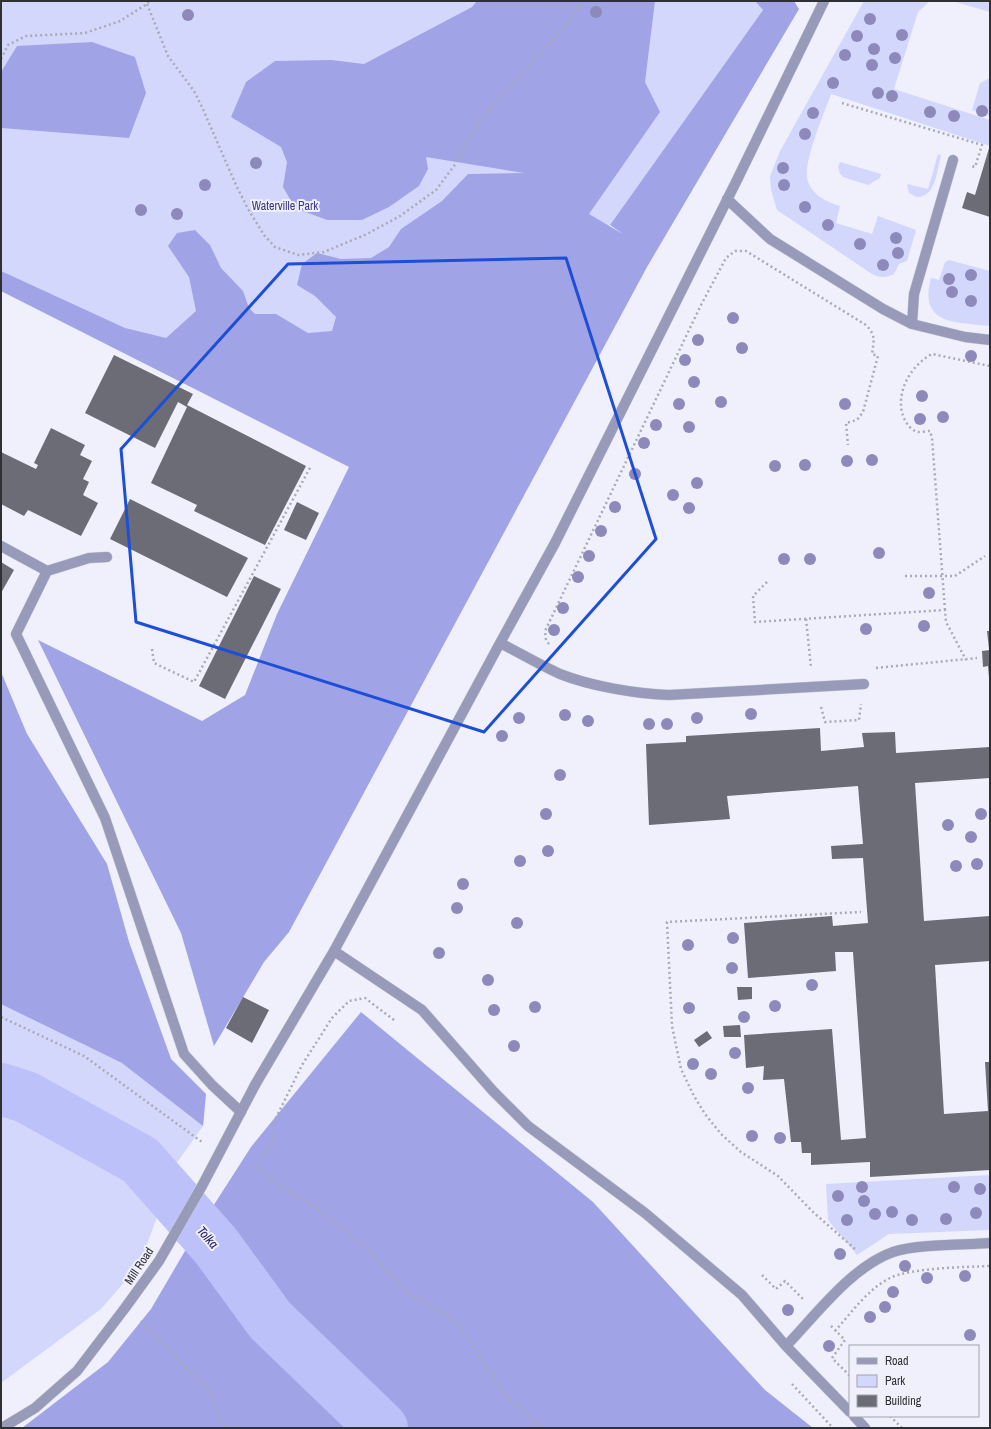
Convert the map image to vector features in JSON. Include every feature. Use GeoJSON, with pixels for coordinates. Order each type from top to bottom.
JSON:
{"type":"FeatureCollection","features":[{"type":"Feature","properties":{"kind":"street","name":"Mill Road"},"geometry":{"type":"LineString","coordinates":[[2,1428],[35,1408],[77,1372],[158,1261],[202,1186],[255,1085],[334,951],[500,643],[556,543],[824,1]]}},
{"type":"Feature","properties":{"kind":"street"},"geometry":{"type":"LineString","coordinates":[[912,324],[916,288],[952,160]]}},
{"type":"Feature","properties":{"kind":"street"},"geometry":{"type":"LineString","coordinates":[[727,199],[770,239],[912,324],[965,337],[990,340]]}},
{"type":"Feature","properties":{"kind":"street"},"geometry":{"type":"LineString","coordinates":[[1,546],[47,571]]}},
{"type":"Feature","properties":{"kind":"street"},"geometry":{"type":"LineString","coordinates":[[107,557],[89,558],[47,571],[16,634],[105,818],[184,1054],[212,1085],[241,1112]]}},
{"type":"Feature","properties":{"kind":"street"},"geometry":{"type":"LineString","coordinates":[[500,643],[561,674],[633,692],[669,695],[812,685],[864,684]]}},
{"type":"Feature","properties":{"kind":"street"},"geometry":{"type":"LineString","coordinates":[[334,951],[422,1010],[493,1091],[528,1126],[645,1213],[742,1295],[786,1346],[849,1411]]}},
{"type":"Feature","properties":{"kind":"street"},"geometry":{"type":"LineString","coordinates":[[786,1346],[866,1265],[894,1252],[919,1248],[990,1243]]}},
{"type":"Feature","properties":{"kind":"street"},"geometry":{"type":"LineString","coordinates":[[855,1417],[865,1428]]}},
{"type":"Feature","properties":{"kind":"path"},"geometry":{"type":"LineString","coordinates":[[1,60],[8,45],[26,36],[85,33],[120,22],[147,4],[149,1]]}},
{"type":"Feature","properties":{"kind":"path"},"geometry":{"type":"LineString","coordinates":[[147,4],[168,56],[194,91],[236,185],[264,235],[276,247],[288,252],[309,255],[338,247],[367,234],[400,216],[436,190],[454,166],[479,121],[564,27],[574,15],[582,1]]}},
{"type":"Feature","properties":{"kind":"path"},"geometry":{"type":"LineString","coordinates":[[842,103],[982,144],[975,167],[952,160]]}},
{"type":"Feature","properties":{"kind":"path"},"geometry":{"type":"LineString","coordinates":[[550,646],[546,640],[545,631],[701,305],[726,258],[735,251],[746,252],[866,325],[873,333],[874,339],[872,354],[878,356],[863,412],[857,420],[846,423],[848,445]]}},
{"type":"Feature","properties":{"kind":"path"},"geometry":{"type":"LineString","coordinates":[[966,660],[946,622],[932,438],[930,431],[917,432],[908,426],[901,408],[902,395],[909,377],[922,359],[932,354],[990,366]]}},
{"type":"Feature","properties":{"kind":"path"},"geometry":{"type":"LineString","coordinates":[[152,649],[154,663],[194,682],[311,466]]}},
{"type":"Feature","properties":{"kind":"path"},"geometry":{"type":"LineString","coordinates":[[905,576],[955,576],[984,556]]}},
{"type":"Feature","properties":{"kind":"path"},"geometry":{"type":"LineString","coordinates":[[767,582],[753,596],[755,622],[945,610]]}},
{"type":"Feature","properties":{"kind":"path"},"geometry":{"type":"LineString","coordinates":[[806,619],[812,685]]}},
{"type":"Feature","properties":{"kind":"path"},"geometry":{"type":"LineString","coordinates":[[861,912],[667,922],[672,1020],[676,1047],[682,1069],[705,1114],[721,1134],[741,1152],[778,1176],[813,1212],[856,1251],[861,1248]]}},
{"type":"Feature","properties":{"kind":"path"},"geometry":{"type":"LineString","coordinates":[[394,1020],[365,998],[349,1001],[332,1018],[302,1065],[272,1126],[273,1140],[257,1169],[275,1183],[314,1206],[363,1245],[409,1294],[454,1320],[505,1395],[542,1428]]}},
{"type":"Feature","properties":{"kind":"path"},"geometry":{"type":"LineString","coordinates":[[1,1017],[84,1056],[192,1133],[218,1156]]}},
{"type":"Feature","properties":{"kind":"path"},"geometry":{"type":"LineString","coordinates":[[835,1331],[872,1291],[890,1278],[908,1273],[990,1266]]}},
{"type":"Feature","properties":{"kind":"path"},"geometry":{"type":"LineString","coordinates":[[762,1276],[776,1289],[785,1281],[846,1340],[832,1358],[849,1375]]}},
{"type":"Feature","properties":{"kind":"path"},"geometry":{"type":"LineString","coordinates":[[125,1308],[143,1324],[210,1393],[226,1428]]}},
{"type":"Feature","properties":{"kind":"path"},"geometry":{"type":"LineString","coordinates":[[891,1417],[902,1428]]}},
{"type":"Feature","properties":{"kind":"highlighted area"},"geometry":{"type":"Polygon","coordinates":[[[566,258],[656,539],[484,732],[136,622],[121,449],[288,264],[566,258]]]}},
{"type":"Feature","properties":{"kind":"green space","name":"Waterville Park"},"geometry":{"type":"Polygon","coordinates":[[[1,1],[755,1],[763,10],[595,246],[350,467],[1,291],[1,1]]]}},
{"type":"Feature","properties":{"kind":"green space"},"geometry":{"type":"Polygon","coordinates":[[[864,1],[930,1],[918,12],[894,89],[990,120],[990,146],[831,94],[809,158],[807,169],[808,183],[819,196],[840,206],[836,223],[872,234],[878,216],[916,230],[907,261],[899,264],[894,274],[886,277],[880,277],[872,274],[777,210],[771,190],[770,176],[780,151],[864,1]]]}},
{"type":"Feature","properties":{"kind":"green space"},"geometry":{"type":"Polygon","coordinates":[[[952,1],[990,1],[990,12],[952,1]]]}},
{"type":"Feature","properties":{"kind":"green space"},"geometry":{"type":"Polygon","coordinates":[[[990,78],[990,116],[972,110],[980,83],[990,78]]]}},
{"type":"Feature","properties":{"kind":"green space"},"geometry":{"type":"Polygon","coordinates":[[[938,154],[941,155],[937,175],[932,188],[923,196],[916,197],[909,193],[907,184],[928,189],[938,154]]]}},
{"type":"Feature","properties":{"kind":"green space"},"geometry":{"type":"Polygon","coordinates":[[[840,162],[881,174],[880,178],[868,185],[843,177],[840,174],[838,167],[840,162]]]}},
{"type":"Feature","properties":{"kind":"green space"},"geometry":{"type":"Polygon","coordinates":[[[949,260],[990,271],[990,326],[953,321],[943,318],[935,313],[930,305],[928,293],[931,278],[939,280],[945,262],[949,260]]]}},
{"type":"Feature","properties":{"kind":"green space"},"geometry":{"type":"Polygon","coordinates":[[[1,672],[27,734],[107,864],[129,942],[171,1059],[206,1094],[203,1126],[176,1164],[140,1264],[101,1309],[1,1383],[1,672]]]}},
{"type":"Feature","properties":{"kind":"green space"},"geometry":{"type":"Polygon","coordinates":[[[990,1175],[990,1230],[889,1234],[857,1255],[828,1220],[826,1184],[990,1175]]]}},
{"type":"Feature","properties":{"kind":"shaded area"},"geometry":{"type":"Polygon","coordinates":[[[477,1],[655,1],[645,82],[660,112],[589,214],[623,234],[610,225],[763,10],[755,1],[794,1],[799,9],[647,267],[289,932],[264,962],[214,1046],[181,933],[38,640],[202,721],[245,695],[277,614],[349,467],[1,291],[1,271],[125,328],[166,338],[196,311],[189,277],[168,246],[177,233],[195,230],[210,245],[221,268],[243,291],[249,308],[255,314],[276,314],[308,333],[332,331],[336,317],[315,296],[297,285],[302,264],[317,253],[341,259],[371,258],[389,247],[401,229],[442,201],[468,174],[524,173],[426,157],[428,169],[419,186],[389,207],[362,220],[327,220],[295,208],[283,187],[287,162],[281,147],[231,117],[246,82],[275,61],[331,60],[364,64],[472,7],[477,1]]]}},
{"type":"Feature","properties":{"kind":"shaded area"},"geometry":{"type":"Polygon","coordinates":[[[92,42],[135,57],[146,93],[129,138],[1,128],[1,72],[17,46],[92,42]]]}},
{"type":"Feature","properties":{"kind":"shaded area"},"geometry":{"type":"Polygon","coordinates":[[[1,672],[27,734],[107,864],[129,942],[171,1059],[206,1094],[203,1126],[122,1063],[1,1004],[1,672]]]}},
{"type":"Feature","properties":{"kind":"shaded area"},"geometry":{"type":"Polygon","coordinates":[[[361,1012],[593,1202],[765,1390],[813,1428],[22,1428],[108,1362],[151,1309],[192,1239],[251,1147],[361,1012]]]}},
{"type":"Feature","properties":{"kind":"building"},"geometry":{"type":"Polygon","coordinates":[[[990,145],[990,217],[962,208],[967,192],[975,195],[990,145]]]}},
{"type":"Feature","properties":{"kind":"building"},"geometry":{"type":"Polygon","coordinates":[[[114,355],[193,394],[187,405],[306,466],[265,545],[194,511],[197,505],[151,483],[187,407],[178,402],[155,448],[85,413],[114,355]]]}},
{"type":"Feature","properties":{"kind":"building"},"geometry":{"type":"Polygon","coordinates":[[[51,428],[85,445],[80,455],[92,461],[83,479],[89,482],[83,495],[98,503],[81,536],[28,510],[24,516],[1,504],[1,452],[36,469],[38,465],[34,463],[51,428]]]}},
{"type":"Feature","properties":{"kind":"building"},"geometry":{"type":"Polygon","coordinates":[[[130,499],[248,558],[227,597],[110,539],[130,499]]]}},
{"type":"Feature","properties":{"kind":"building"},"geometry":{"type":"Polygon","coordinates":[[[297,502],[319,513],[306,540],[284,530],[297,502]]]}},
{"type":"Feature","properties":{"kind":"building"},"geometry":{"type":"Polygon","coordinates":[[[1,562],[14,570],[1,593],[1,562]]]}},
{"type":"Feature","properties":{"kind":"building"},"geometry":{"type":"Polygon","coordinates":[[[254,576],[281,589],[225,699],[199,686],[254,576]]]}},
{"type":"Feature","properties":{"kind":"building"},"geometry":{"type":"Polygon","coordinates":[[[987,631],[990,631],[990,649],[989,649],[987,631]]]}},
{"type":"Feature","properties":{"kind":"building"},"geometry":{"type":"Polygon","coordinates":[[[990,650],[989,678],[988,666],[983,667],[982,651],[990,650]]]}},
{"type":"Feature","properties":{"kind":"building"},"geometry":{"type":"Polygon","coordinates":[[[820,728],[821,751],[864,747],[862,733],[895,732],[896,753],[990,747],[990,778],[915,783],[924,921],[990,916],[990,961],[935,965],[944,1114],[988,1111],[985,1062],[990,1062],[990,1170],[870,1177],[870,1162],[811,1165],[811,1153],[802,1153],[801,1142],[791,1142],[784,1079],[763,1080],[764,1066],[746,1068],[744,1035],[832,1029],[841,1140],[866,1138],[853,952],[835,952],[836,971],[748,978],[744,923],[832,916],[833,926],[868,923],[863,858],[832,859],[831,846],[863,844],[858,786],[727,796],[730,819],[649,825],[646,744],[686,742],[686,736],[820,728]]]}},
{"type":"Feature","properties":{"kind":"building"},"geometry":{"type":"Polygon","coordinates":[[[737,987],[752,987],[752,999],[738,1000],[737,987]]]}},
{"type":"Feature","properties":{"kind":"building"},"geometry":{"type":"Polygon","coordinates":[[[243,997],[269,1010],[252,1043],[226,1028],[243,997]]]}},
{"type":"Feature","properties":{"kind":"building"},"geometry":{"type":"Polygon","coordinates":[[[740,1025],[741,1037],[724,1037],[723,1026],[740,1025]]]}},
{"type":"Feature","properties":{"kind":"building"},"geometry":{"type":"Polygon","coordinates":[[[707,1031],[712,1038],[699,1047],[694,1040],[707,1031]]]}},
{"type":"Feature","properties":{"kind":"waterway","name":"Tolka"},"geometry":{"type":"LineString","coordinates":[[1,1089],[26,1097],[140,1160],[216,1246],[270,1320],[382,1428]]}}]}
